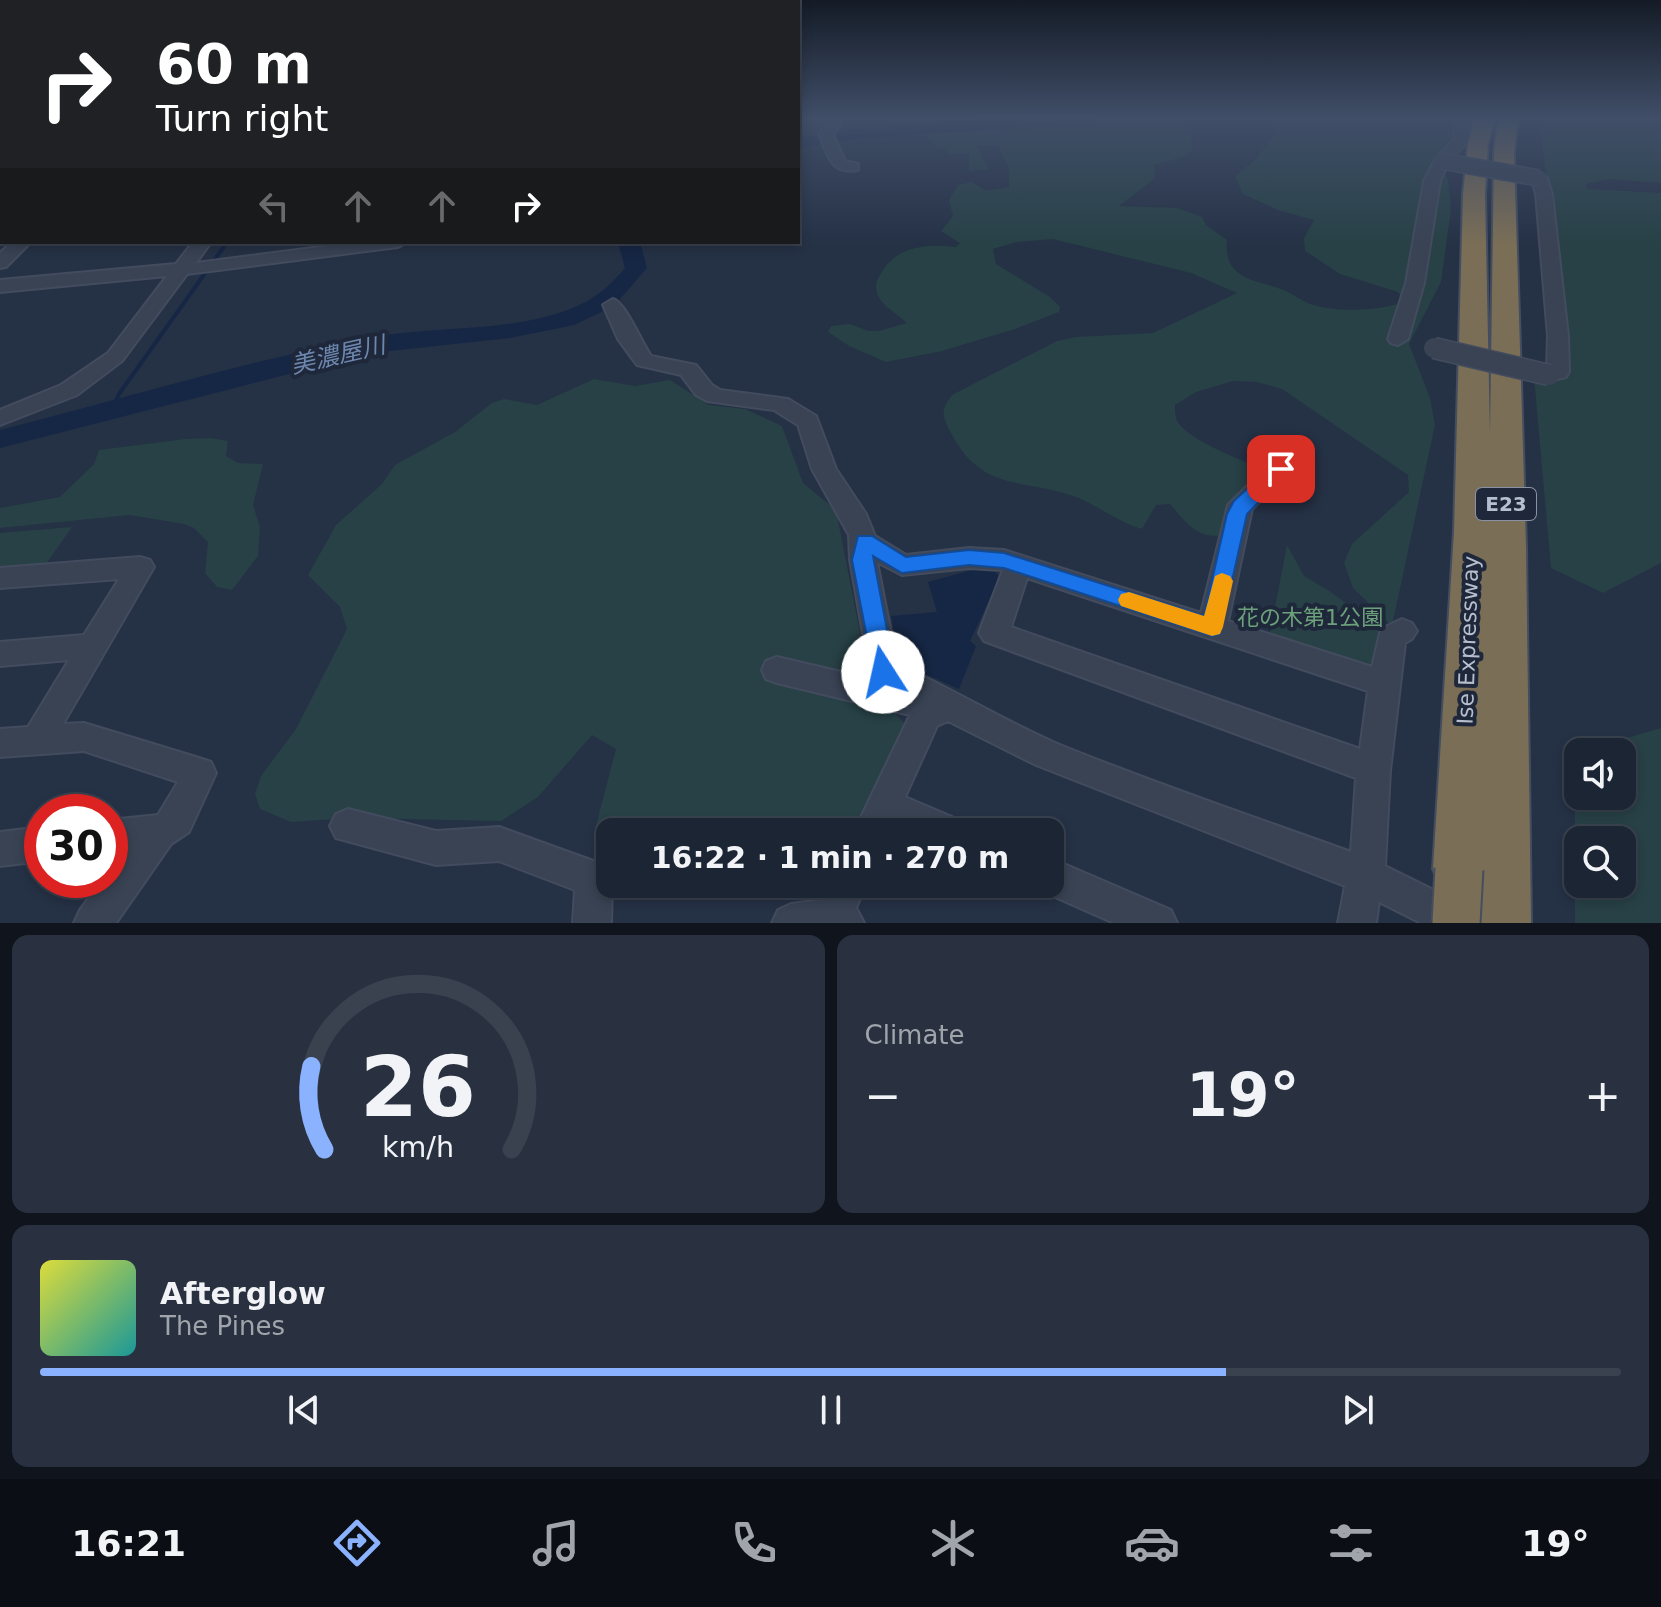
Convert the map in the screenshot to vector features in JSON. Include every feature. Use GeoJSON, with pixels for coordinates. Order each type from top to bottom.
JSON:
{"type":"FeatureCollection","features":[{"type":"Feature","properties":{"kind":"highway","name":"Ise Expressway"},"geometry":{"type":"LineString","coordinates":[[1477,160],[1473,532],[1489,894]]}},
{"type":"Feature","properties":{"kind":"highway","name":"Ise Expressway"},"geometry":{"type":"LineString","coordinates":[[1458,923],[1489,894],[1507,515],[1504,160]]}},
{"type":"Feature","properties":{"kind":"street"},"geometry":{"type":"LineString","coordinates":[[837,160],[839,165],[853,167]]}},
{"type":"Feature","properties":{"kind":"street"},"geometry":{"type":"LineString","coordinates":[[1398,339],[1415,283],[1432,181],[1441,161],[1539,178],[1544,194],[1558,336],[1558,372],[1549,375],[1434,348]]}},
{"type":"Feature","properties":{"kind":"street"},"geometry":{"type":"LineString","coordinates":[[0,263],[20,244]]}},
{"type":"Feature","properties":{"kind":"street"},"geometry":{"type":"LineString","coordinates":[[0,418],[69,390],[115,357],[200,244]]}},
{"type":"Feature","properties":{"kind":"street"},"geometry":{"type":"LineString","coordinates":[[0,286],[181,269],[382,244]]}},
{"type":"Feature","properties":{"kind":"street"},"geometry":{"type":"LineString","coordinates":[[613,305],[628,339],[644,361],[688,370],[704,390],[715,396],[780,404],[804,417],[827,477],[859,523],[865,542],[863,560],[883,672],[935,695],[953,711]]}},
{"type":"Feature","properties":{"kind":"street"},"geometry":{"type":"LineString","coordinates":[[1212,627],[1241,505],[1299,448]]}},
{"type":"Feature","properties":{"kind":"street"},"geometry":{"type":"LineString","coordinates":[[865,542],[902,565],[984,558],[1018,565],[1385,684]]}},
{"type":"Feature","properties":{"kind":"street"},"geometry":{"type":"LineString","coordinates":[[1018,565],[994,633],[1374,769]]}},
{"type":"Feature","properties":{"kind":"street"},"geometry":{"type":"LineString","coordinates":[[0,578],[140,567],[37,740]]}},
{"type":"Feature","properties":{"kind":"street"},"geometry":{"type":"LineString","coordinates":[[1357,923],[1366,876],[1374,769],[1391,637],[1402,631]]}},
{"type":"Feature","properties":{"kind":"street"},"geometry":{"type":"LineString","coordinates":[[0,654],[93,646]]}},
{"type":"Feature","properties":{"kind":"street"},"geometry":{"type":"LineString","coordinates":[[777,670],[953,711],[1048,755],[1366,876],[1458,923]]}},
{"type":"Feature","properties":{"kind":"street"},"geometry":{"type":"LineString","coordinates":[[878,818],[925,716],[953,711]]}},
{"type":"Feature","properties":{"kind":"street"},"geometry":{"type":"LineString","coordinates":[[0,743],[84,737],[199,773],[178,824],[157,835],[128,836]]}},
{"type":"Feature","properties":{"kind":"street"},"geometry":{"type":"LineString","coordinates":[[348,826],[436,848],[499,844],[594,879],[592,923]]}},
{"type":"Feature","properties":{"kind":"street"},"geometry":{"type":"LineString","coordinates":[[93,923],[157,835]]}},
{"type":"Feature","properties":{"kind":"street"},"geometry":{"type":"LineString","coordinates":[[0,849],[24,846]]}},
{"type":"Feature","properties":{"kind":"street"},"geometry":{"type":"LineString","coordinates":[[1064,882],[1158,923]]}},
{"type":"Feature","properties":{"kind":"street"},"geometry":{"type":"LineString","coordinates":[[791,923],[841,908]]}},
{"type":"Feature","properties":{"kind":"green space"},"geometry":{"type":"Polygon","coordinates":[[[969,160],[984,160],[988,169],[969,171],[969,160]]]}},
{"type":"Feature","properties":{"kind":"green space"},"geometry":{"type":"Polygon","coordinates":[[[1005,160],[1172,160],[1154,165],[1155,178],[1119,206],[1177,208],[1202,217],[1206,225],[1227,240],[1231,264],[1244,277],[1318,306],[1354,310],[1401,303],[1402,297],[1398,292],[1340,274],[1305,251],[1304,238],[1314,220],[1278,210],[1243,194],[1235,176],[1255,160],[1438,160],[1448,180],[1451,209],[1441,282],[1409,344],[1430,398],[1435,425],[1392,626],[1353,588],[1344,563],[1352,544],[1409,492],[1408,475],[1282,389],[1257,382],[1233,381],[1196,392],[1175,405],[1176,418],[1189,433],[1214,448],[1260,468],[1229,507],[1224,535],[1199,532],[1170,504],[1156,505],[1142,529],[1076,497],[990,475],[963,452],[951,433],[944,410],[952,395],[1057,341],[1076,337],[1153,333],[1237,293],[1191,273],[1053,239],[1016,242],[993,249],[996,264],[1050,297],[1060,307],[1059,312],[942,351],[886,362],[849,346],[828,332],[831,326],[850,324],[868,331],[879,331],[907,323],[879,298],[876,289],[883,270],[906,251],[926,246],[956,247],[960,243],[941,231],[953,216],[949,200],[958,185],[972,182],[986,191],[1009,187],[1009,168],[1005,160]]]}},
{"type":"Feature","properties":{"kind":"green space"},"geometry":{"type":"Polygon","coordinates":[[[1544,160],[1661,160],[1661,183],[1610,179],[1586,184],[1587,189],[1661,193],[1661,563],[1603,593],[1551,568],[1534,377],[1571,374],[1544,160]]]}},
{"type":"Feature","properties":{"kind":"green space"},"geometry":{"type":"Polygon","coordinates":[[[594,379],[635,386],[670,380],[709,405],[745,409],[782,426],[803,483],[836,510],[871,689],[909,728],[859,818],[598,818],[616,749],[592,735],[538,797],[501,821],[352,818],[291,822],[260,809],[255,794],[261,776],[296,729],[347,629],[340,607],[308,575],[336,525],[382,484],[395,465],[455,432],[492,403],[504,399],[537,405],[594,379]]]}},
{"type":"Feature","properties":{"kind":"green space"},"geometry":{"type":"Polygon","coordinates":[[[211,438],[228,441],[226,456],[238,463],[263,464],[253,505],[260,527],[258,556],[232,590],[217,587],[205,573],[208,542],[194,528],[184,524],[130,515],[0,528],[0,508],[60,497],[94,464],[99,450],[211,438]]]}},
{"type":"Feature","properties":{"kind":"green space"},"geometry":{"type":"Polygon","coordinates":[[[72,527],[43,568],[0,572],[0,533],[72,527]]]}},
{"type":"Feature","properties":{"kind":"green space","name":"花の木第1公園"},"geometry":{"type":"Polygon","coordinates":[[[1287,545],[1304,576],[1383,631],[1377,665],[1363,668],[1269,638],[1287,545]]]}},
{"type":"Feature","properties":{"kind":"green space"},"geometry":{"type":"Polygon","coordinates":[[[1661,728],[1661,923],[1575,923],[1575,898],[1636,898],[1636,826],[1575,826],[1575,810],[1636,810],[1636,738],[1626,738],[1661,728]]]}},
{"type":"Feature","properties":{"kind":"water"},"geometry":{"type":"Polygon","coordinates":[[[972,570],[995,572],[1000,577],[970,641],[976,646],[959,689],[900,660],[891,616],[937,612],[928,582],[972,570]]]}},
{"type":"Feature","properties":{"kind":"waterway"},"geometry":{"type":"LineString","coordinates":[[222,250],[226,244]]}},
{"type":"Feature","properties":{"kind":"waterway","name":"美濃屋川"},"geometry":{"type":"LineString","coordinates":[[0,439],[371,345],[510,331],[565,319],[599,305],[626,280],[636,268],[630,244]]}},
{"type":"Feature","properties":{"kind":"waterway"},"geometry":{"type":"LineString","coordinates":[[111,411],[119,394],[223,248]]}},
{"type":"Feature","properties":{"kind":"slow traffic"},"geometry":{"type":"LineString","coordinates":[[1129,600],[1212,627],[1222,581]]}},
{"type":"Feature","properties":{"kind":"route"},"geometry":{"type":"LineString","coordinates":[[883,672],[863,560],[865,542],[902,565],[969,558],[1004,560],[1212,627],[1237,514],[1241,505],[1281,469]]}}]}
